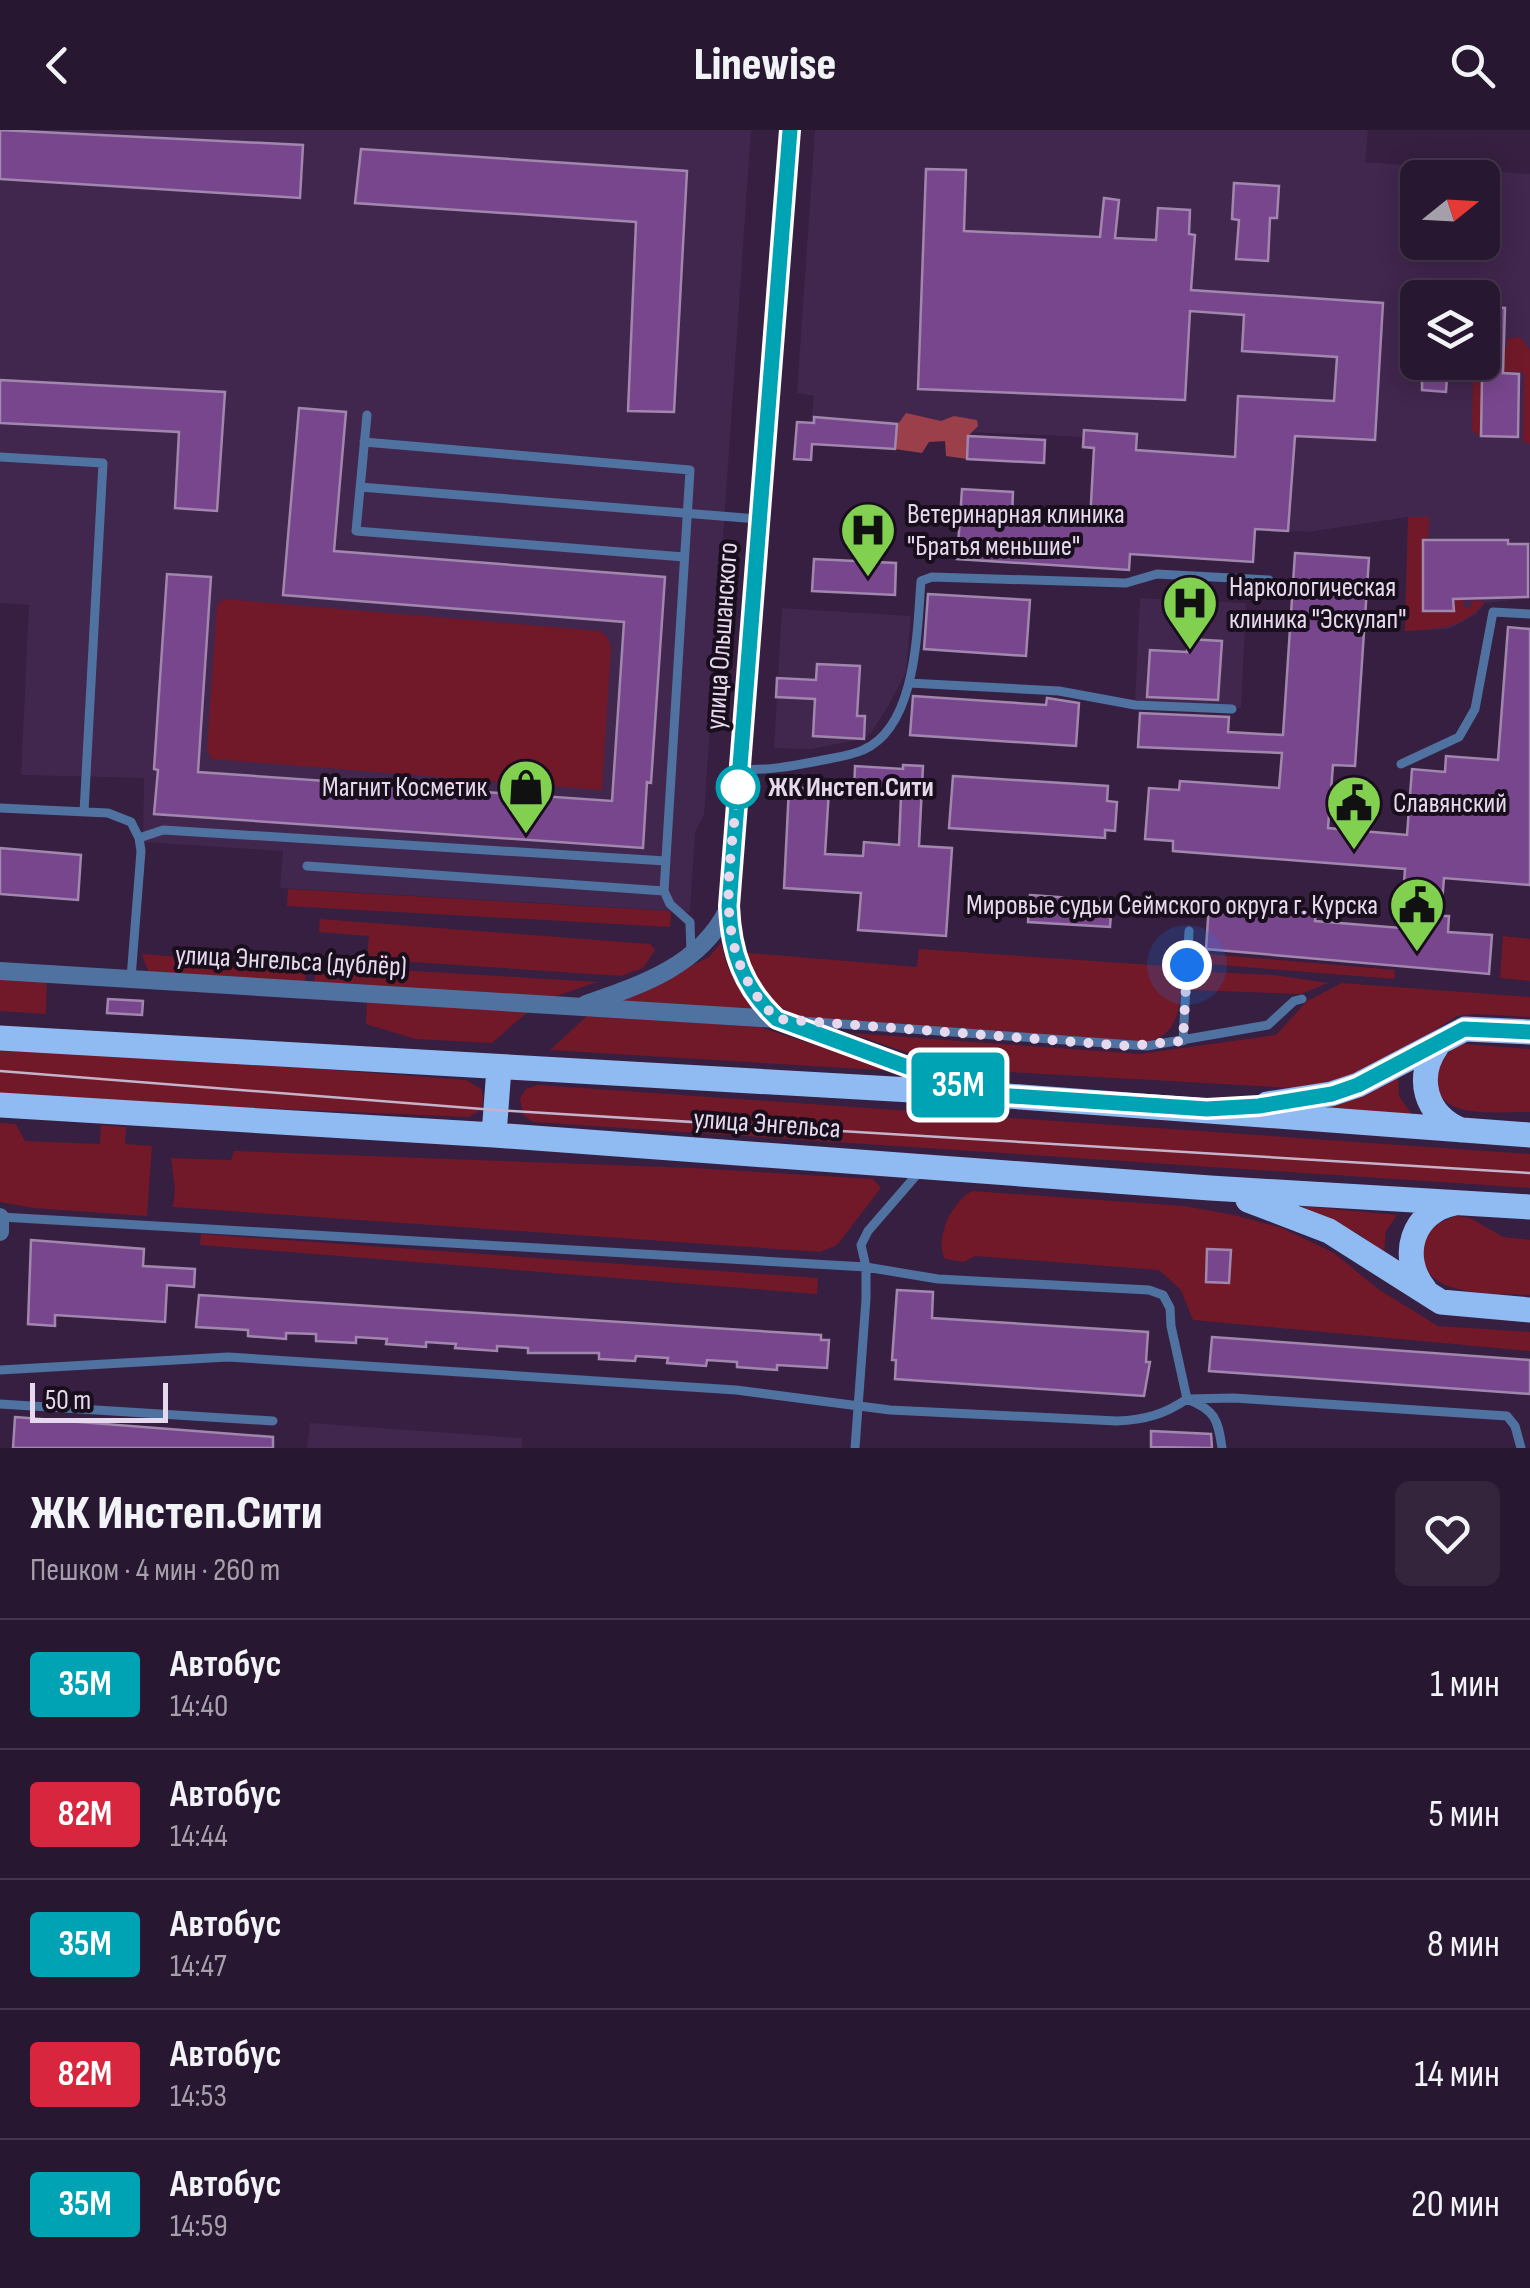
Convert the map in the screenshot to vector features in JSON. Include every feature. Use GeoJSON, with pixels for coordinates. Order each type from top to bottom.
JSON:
{"type":"FeatureCollection","features":[{"type":"Feature","properties":{"kind":"main road"},"geometry":{"type":"LineString","coordinates":[[1207,1109],[1259,1106],[1332,1094],[1358,1085],[1464,1029],[1530,1032]]}},
{"type":"Feature","properties":{"kind":"main road","name":"улица Энгельса"},"geometry":{"type":"LineString","coordinates":[[0,1038],[981,1094],[1530,1135]]}},
{"type":"Feature","properties":{"kind":"main road"},"geometry":{"type":"LineString","coordinates":[[1437,1046],[1426,1065],[1427,1096],[1438,1115],[1466,1131]]}},
{"type":"Feature","properties":{"kind":"main road"},"geometry":{"type":"LineString","coordinates":[[494,1135],[499,1068]]}},
{"type":"Feature","properties":{"kind":"main road","name":"улица Энгельса"},"geometry":{"type":"LineString","coordinates":[[0,1105],[494,1135],[1210,1188],[1530,1206]]}},
{"type":"Feature","properties":{"kind":"main road"},"geometry":{"type":"LineString","coordinates":[[1210,1188],[1329,1231],[1452,1305],[1530,1310]]}},
{"type":"Feature","properties":{"kind":"main road"},"geometry":{"type":"LineString","coordinates":[[1433,1297],[1412,1271],[1412,1238],[1431,1212],[1461,1202]]}},
{"type":"Feature","properties":{"kind":"street","name":"улица Ольшанского"},"geometry":{"type":"LineString","coordinates":[[777,1019],[755,996],[740,970],[730,934],[729,906],[790,130]]}},
{"type":"Feature","properties":{"kind":"street"},"geometry":{"type":"LineString","coordinates":[[578,1006],[651,980],[692,956],[717,930],[729,906]]}},
{"type":"Feature","properties":{"kind":"street","name":"улица Энгельса (дублёр)"},"geometry":{"type":"LineString","coordinates":[[0,971],[777,1019]]}},
{"type":"Feature","properties":{"kind":"street"},"geometry":{"type":"LineString","coordinates":[[777,1019],[981,1094]]}},
{"type":"Feature","properties":{"kind":"lane"},"geometry":{"type":"LineString","coordinates":[[367,415],[356,531],[684,557]]}},
{"type":"Feature","properties":{"kind":"lane"},"geometry":{"type":"LineString","coordinates":[[364,442],[690,470],[664,891],[670,904],[690,922],[692,956]]}},
{"type":"Feature","properties":{"kind":"lane"},"geometry":{"type":"LineString","coordinates":[[0,457],[103,463],[84,812]]}},
{"type":"Feature","properties":{"kind":"lane"},"geometry":{"type":"LineString","coordinates":[[360,487],[758,519]]}},
{"type":"Feature","properties":{"kind":"lane"},"geometry":{"type":"LineString","coordinates":[[739,769],[762,770],[861,752],[876,743],[898,713],[914,672],[922,581],[932,576],[1126,583],[1157,574],[1269,580]]}},
{"type":"Feature","properties":{"kind":"lane"},"geometry":{"type":"LineString","coordinates":[[1401,764],[1459,737],[1475,709],[1493,612],[1530,614]]}},
{"type":"Feature","properties":{"kind":"lane"},"geometry":{"type":"LineString","coordinates":[[910,682],[1059,691],[1135,705],[1232,709]]}},
{"type":"Feature","properties":{"kind":"lane"},"geometry":{"type":"LineString","coordinates":[[0,808],[122,816],[131,822],[140,838],[131,979]]}},
{"type":"Feature","properties":{"kind":"lane"},"geometry":{"type":"LineString","coordinates":[[140,838],[163,830],[666,862]]}},
{"type":"Feature","properties":{"kind":"lane"},"geometry":{"type":"LineString","coordinates":[[306,866],[664,891]]}},
{"type":"Feature","properties":{"kind":"lane"},"geometry":{"type":"LineString","coordinates":[[1183,1041],[1190,931]]}},
{"type":"Feature","properties":{"kind":"lane"},"geometry":{"type":"LineString","coordinates":[[777,1019],[1127,1046],[1183,1041],[1268,1025],[1294,1001],[1302,999]]}},
{"type":"Feature","properties":{"kind":"lane"},"geometry":{"type":"LineString","coordinates":[[854,1448],[866,1267],[861,1253],[863,1238],[925,1166]]}},
{"type":"Feature","properties":{"kind":"lane"},"geometry":{"type":"LineString","coordinates":[[0,1222],[866,1267],[938,1279],[1156,1292],[1163,1295],[1170,1308],[1187,1399]]}},
{"type":"Feature","properties":{"kind":"lane"},"geometry":{"type":"LineString","coordinates":[[0,1370],[228,1357],[736,1390],[859,1406],[1117,1421],[1142,1420],[1170,1411],[1187,1399],[1234,1398],[1506,1416],[1521,1448]]}},
{"type":"Feature","properties":{"kind":"lane"},"geometry":{"type":"LineString","coordinates":[[1187,1399],[1206,1406],[1212,1414],[1218,1423],[1222,1448]]}},
{"type":"Feature","properties":{"kind":"lane"},"geometry":{"type":"LineString","coordinates":[[0,1404],[273,1420]]}},
{"type":"Feature","properties":{"kind":"shaded area"},"geometry":{"type":"Polygon","coordinates":[[[0,130],[751,130],[704,815],[695,832],[690,912],[280,888],[283,851],[143,842],[144,778],[21,775],[29,605],[0,603],[0,130]]]}},
{"type":"Feature","properties":{"kind":"shaded area"},"geometry":{"type":"Polygon","coordinates":[[[815,130],[1368,130],[1365,162],[1400,165],[1400,260],[1500,260],[1500,172],[1530,174],[1530,598],[1485,603],[1476,614],[1449,629],[1405,631],[1408,517],[1308,532],[1288,531],[1292,460],[1083,447],[1083,437],[897,429],[897,424],[814,418],[811,423],[814,396],[797,393],[815,130]]]}},
{"type":"Feature","properties":{"kind":"shaded area"},"geometry":{"type":"Polygon","coordinates":[[[1520,337],[1530,350],[1530,444],[1523,441],[1524,372],[1500,371],[1500,348],[1506,348],[1508,338],[1520,337]]]}},
{"type":"Feature","properties":{"kind":"shaded area"},"geometry":{"type":"Polygon","coordinates":[[[1473,380],[1482,380],[1480,436],[1472,431],[1473,380]]]}},
{"type":"Feature","properties":{"kind":"shaded area"},"geometry":{"type":"Polygon","coordinates":[[[906,413],[941,421],[954,416],[977,420],[978,426],[968,436],[967,459],[946,456],[945,441],[929,442],[922,453],[895,449],[898,424],[906,413]]]}},
{"type":"Feature","properties":{"kind":"shaded area"},"geometry":{"type":"Polygon","coordinates":[[[1408,517],[1429,517],[1428,538],[1422,539],[1422,612],[1455,612],[1455,545],[1463,545],[1464,608],[1470,608],[1472,600],[1485,602],[1459,623],[1405,631],[1408,517]]]}},
{"type":"Feature","properties":{"kind":"shaded area","name":"Наркологическая клиника \"Эскулап\""},"geometry":{"type":"Polygon","coordinates":[[[1140,598],[1246,603],[1241,708],[1135,701],[1140,598]]]}},
{"type":"Feature","properties":{"kind":"shaded area"},"geometry":{"type":"Polygon","coordinates":[[[223,599],[600,631],[611,648],[602,790],[212,759],[207,750],[217,605],[223,599]]]}},
{"type":"Feature","properties":{"kind":"shaded area"},"geometry":{"type":"Polygon","coordinates":[[[782,608],[911,616],[906,672],[871,733],[863,739],[811,749],[774,748],[782,608]]]}},
{"type":"Feature","properties":{"kind":"shaded area"},"geometry":{"type":"Polygon","coordinates":[[[288,889],[671,911],[670,927],[287,906],[288,889]]]}},
{"type":"Feature","properties":{"kind":"shaded area"},"geometry":{"type":"Polygon","coordinates":[[[320,919],[650,944],[655,950],[643,968],[621,976],[367,959],[369,936],[319,932],[320,919]]]}},
{"type":"Feature","properties":{"kind":"shaded area"},"geometry":{"type":"Polygon","coordinates":[[[1503,936],[1530,939],[1530,981],[1500,978],[1503,936]]]}},
{"type":"Feature","properties":{"kind":"shaded area"},"geometry":{"type":"Polygon","coordinates":[[[721,943],[728,968],[756,1011],[617,1002],[709,957],[721,943]]]}},
{"type":"Feature","properties":{"kind":"shaded area"},"geometry":{"type":"Polygon","coordinates":[[[919,949],[1182,967],[1177,1014],[1167,1032],[1145,1043],[799,1017],[769,1001],[737,952],[917,967],[919,949]]]}},
{"type":"Feature","properties":{"kind":"shaded area"},"geometry":{"type":"Polygon","coordinates":[[[142,954],[306,967],[305,986],[150,977],[142,954]]]}},
{"type":"Feature","properties":{"kind":"shaded area"},"geometry":{"type":"Polygon","coordinates":[[[1208,954],[1395,970],[1394,979],[1208,964],[1208,954]]]}},
{"type":"Feature","properties":{"kind":"shaded area"},"geometry":{"type":"Polygon","coordinates":[[[316,965],[597,982],[545,1000],[314,986],[316,965]]]}},
{"type":"Feature","properties":{"kind":"shaded area"},"geometry":{"type":"Polygon","coordinates":[[[1192,971],[1274,975],[1328,983],[1301,994],[1190,990],[1192,971]]]}},
{"type":"Feature","properties":{"kind":"shaded area"},"geometry":{"type":"Polygon","coordinates":[[[0,975],[47,977],[46,1014],[0,1011],[0,975]]]}},
{"type":"Feature","properties":{"kind":"shaded area"},"geometry":{"type":"Polygon","coordinates":[[[1342,983],[1530,997],[1530,1017],[1457,1016],[1349,1080],[1293,1088],[956,1069],[850,1033],[1140,1054],[1276,1035],[1307,1001],[1342,983]]]}},
{"type":"Feature","properties":{"kind":"shaded area"},"geometry":{"type":"Polygon","coordinates":[[[367,999],[530,1010],[492,1043],[415,1039],[366,1024],[367,999]]]}},
{"type":"Feature","properties":{"kind":"shaded area"},"geometry":{"type":"Polygon","coordinates":[[[587,1016],[760,1027],[895,1071],[550,1050],[587,1016]]]}},
{"type":"Feature","properties":{"kind":"shaded area"},"geometry":{"type":"Polygon","coordinates":[[[1465,1044],[1530,1049],[1530,1112],[1479,1112],[1444,1100],[1437,1087],[1438,1065],[1453,1048],[1465,1044]]]}},
{"type":"Feature","properties":{"kind":"shaded area"},"geometry":{"type":"Polygon","coordinates":[[[0,1045],[466,1080],[481,1089],[483,1103],[477,1113],[468,1117],[0,1097],[0,1045]]]}},
{"type":"Feature","properties":{"kind":"shaded area"},"geometry":{"type":"Polygon","coordinates":[[[1398,1076],[1399,1096],[1412,1115],[1315,1108],[1398,1076]]]}},
{"type":"Feature","properties":{"kind":"shaded area"},"geometry":{"type":"Polygon","coordinates":[[[538,1085],[1530,1154],[1530,1188],[533,1122],[523,1115],[520,1098],[526,1089],[538,1085]]]}},
{"type":"Feature","properties":{"kind":"shaded area"},"geometry":{"type":"Polygon","coordinates":[[[0,1123],[16,1124],[25,1141],[100,1144],[101,1125],[126,1127],[125,1144],[152,1146],[147,1216],[0,1202],[0,1123]]]}},
{"type":"Feature","properties":{"kind":"shaded area"},"geometry":{"type":"Polygon","coordinates":[[[234,1151],[693,1168],[873,1179],[881,1188],[837,1245],[820,1252],[173,1207],[171,1158],[231,1160],[234,1151]]]}},
{"type":"Feature","properties":{"kind":"shaded area"},"geometry":{"type":"Polygon","coordinates":[[[972,1191],[1184,1206],[1282,1228],[1334,1253],[1378,1289],[1438,1326],[1530,1332],[1530,1351],[1193,1320],[1181,1290],[1159,1270],[975,1256],[964,1262],[945,1259],[943,1231],[958,1203],[972,1191]]]}},
{"type":"Feature","properties":{"kind":"shaded area"},"geometry":{"type":"Polygon","coordinates":[[[1301,1206],[1397,1215],[1386,1231],[1384,1253],[1359,1234],[1301,1206]]]}},
{"type":"Feature","properties":{"kind":"shaded area"},"geometry":{"type":"Polygon","coordinates":[[[1457,1216],[1470,1218],[1503,1237],[1530,1240],[1530,1295],[1460,1290],[1431,1276],[1424,1263],[1428,1234],[1435,1226],[1457,1216]]]}},
{"type":"Feature","properties":{"kind":"shaded area"},"geometry":{"type":"Polygon","coordinates":[[[201,1234],[818,1278],[817,1294],[200,1245],[201,1234]]]}},
{"type":"Feature","properties":{"kind":"shaded area"},"geometry":{"type":"Polygon","coordinates":[[[310,1423],[522,1438],[522,1448],[307,1448],[310,1423]]]}},
{"type":"Feature","properties":{"kind":"building"},"geometry":{"type":"Polygon","coordinates":[[[0,130],[303,145],[300,198],[0,179],[0,130]]]}},
{"type":"Feature","properties":{"kind":"building"},"geometry":{"type":"Polygon","coordinates":[[[361,149],[687,171],[674,412],[628,411],[636,222],[355,203],[361,149]]]}},
{"type":"Feature","properties":{"kind":"building"},"geometry":{"type":"Polygon","coordinates":[[[926,169],[966,170],[964,231],[1100,237],[1104,198],[1119,200],[1115,238],[1156,240],[1158,208],[1190,210],[1189,234],[1195,235],[1191,290],[1383,303],[1375,440],[1295,436],[1288,531],[1255,529],[1253,562],[1130,554],[1129,570],[957,559],[962,489],[1013,492],[1012,516],[1090,521],[1094,448],[1083,447],[1084,430],[1137,434],[1136,450],[1235,457],[1238,396],[1334,401],[1337,357],[1242,351],[1244,315],[1190,311],[1185,400],[918,389],[926,169]]]}},
{"type":"Feature","properties":{"kind":"building"},"geometry":{"type":"Polygon","coordinates":[[[1234,183],[1279,186],[1277,218],[1270,218],[1268,261],[1236,259],[1239,220],[1232,219],[1234,183]]]}},
{"type":"Feature","properties":{"kind":"building"},"geometry":{"type":"Polygon","coordinates":[[[1500,308],[1505,308],[1503,373],[1519,374],[1518,437],[1481,436],[1482,380],[1500,380],[1500,308]]]}},
{"type":"Feature","properties":{"kind":"building"},"geometry":{"type":"Polygon","coordinates":[[[0,380],[225,392],[217,511],[175,508],[179,432],[0,423],[0,380]]]}},
{"type":"Feature","properties":{"kind":"building"},"geometry":{"type":"Polygon","coordinates":[[[1422,380],[1447,380],[1446,392],[1422,390],[1422,380]]]}},
{"type":"Feature","properties":{"kind":"building"},"geometry":{"type":"Polygon","coordinates":[[[299,408],[346,412],[334,551],[665,577],[643,848],[154,814],[167,574],[211,577],[198,772],[612,801],[624,622],[283,595],[299,408]]]}},
{"type":"Feature","properties":{"kind":"building"},"geometry":{"type":"Polygon","coordinates":[[[814,417],[897,424],[895,449],[812,444],[811,460],[794,459],[797,422],[814,423],[814,417]]]}},
{"type":"Feature","properties":{"kind":"building"},"geometry":{"type":"Polygon","coordinates":[[[968,436],[1045,440],[1044,463],[967,459],[968,436]]]}},
{"type":"Feature","properties":{"kind":"building"},"geometry":{"type":"Polygon","coordinates":[[[1423,540],[1508,540],[1508,544],[1528,544],[1528,597],[1453,599],[1454,611],[1423,611],[1423,540]]]}},
{"type":"Feature","properties":{"kind":"building"},"geometry":{"type":"Polygon","coordinates":[[[1295,553],[1369,558],[1355,766],[1333,765],[1328,828],[1407,835],[1412,769],[1445,772],[1446,756],[1498,760],[1508,627],[1530,629],[1530,885],[1444,878],[1441,916],[1449,916],[1448,932],[1492,935],[1489,974],[1206,949],[1209,904],[1316,913],[1315,921],[1401,928],[1405,869],[1173,851],[1173,841],[1145,839],[1149,788],[1179,790],[1180,781],[1279,788],[1282,753],[1138,747],[1140,713],[1229,717],[1228,732],[1283,735],[1295,553]]]}},
{"type":"Feature","properties":{"kind":"building"},"geometry":{"type":"Polygon","coordinates":[[[814,559],[896,563],[895,595],[812,591],[814,559]]]}},
{"type":"Feature","properties":{"kind":"building"},"geometry":{"type":"Polygon","coordinates":[[[928,594],[1030,600],[1026,656],[924,649],[928,594]]]}},
{"type":"Feature","properties":{"kind":"building"},"geometry":{"type":"Polygon","coordinates":[[[1188,639],[1222,641],[1218,700],[1147,697],[1150,650],[1187,652],[1188,639]]]}},
{"type":"Feature","properties":{"kind":"building"},"geometry":{"type":"Polygon","coordinates":[[[817,664],[860,666],[857,716],[865,716],[864,739],[813,736],[815,699],[776,697],[777,678],[816,680],[817,664]]]}},
{"type":"Feature","properties":{"kind":"building"},"geometry":{"type":"Polygon","coordinates":[[[913,696],[1046,705],[1047,698],[1079,703],[1076,746],[910,735],[913,696]]]}},
{"type":"Feature","properties":{"kind":"building"},"geometry":{"type":"Polygon","coordinates":[[[903,765],[923,766],[919,846],[952,848],[946,936],[858,930],[861,893],[784,888],[789,787],[829,790],[825,854],[863,856],[864,842],[899,845],[901,796],[854,793],[855,766],[903,769],[903,765]]]}},
{"type":"Feature","properties":{"kind":"building"},"geometry":{"type":"Polygon","coordinates":[[[953,776],[1108,786],[1107,801],[1117,802],[1115,831],[1105,830],[1105,838],[949,828],[953,776]]]}},
{"type":"Feature","properties":{"kind":"building"},"geometry":{"type":"Polygon","coordinates":[[[0,848],[81,855],[78,900],[0,894],[0,848]]]}},
{"type":"Feature","properties":{"kind":"building"},"geometry":{"type":"Polygon","coordinates":[[[1030,895],[1112,901],[1110,927],[1028,922],[1030,895]]]}},
{"type":"Feature","properties":{"kind":"building"},"geometry":{"type":"Polygon","coordinates":[[[108,999],[143,1001],[142,1015],[107,1013],[108,999]]]}},
{"type":"Feature","properties":{"kind":"building"},"geometry":{"type":"Polygon","coordinates":[[[31,1240],[144,1249],[143,1266],[195,1269],[194,1287],[167,1285],[165,1322],[55,1315],[55,1326],[28,1324],[31,1240]]]}},
{"type":"Feature","properties":{"kind":"building"},"geometry":{"type":"Polygon","coordinates":[[[1207,1249],[1231,1250],[1229,1283],[1206,1282],[1207,1249]]]}},
{"type":"Feature","properties":{"kind":"building"},"geometry":{"type":"Polygon","coordinates":[[[897,1290],[933,1292],[932,1318],[1148,1332],[1146,1362],[1150,1362],[1144,1396],[895,1379],[896,1360],[892,1360],[897,1290]]]}},
{"type":"Feature","properties":{"kind":"building"},"geometry":{"type":"Polygon","coordinates":[[[199,1295],[821,1335],[821,1340],[829,1340],[827,1368],[777,1365],[777,1370],[707,1360],[706,1366],[636,1356],[635,1361],[599,1359],[599,1353],[528,1353],[528,1348],[497,1346],[497,1351],[426,1342],[426,1347],[356,1337],[356,1343],[316,1341],[316,1334],[286,1333],[286,1339],[248,1336],[248,1330],[196,1327],[199,1295]]]}},
{"type":"Feature","properties":{"kind":"building"},"geometry":{"type":"Polygon","coordinates":[[[1212,1337],[1530,1360],[1530,1394],[1209,1371],[1212,1337]]]}},
{"type":"Feature","properties":{"kind":"building"},"geometry":{"type":"Polygon","coordinates":[[[15,1417],[273,1437],[273,1448],[13,1448],[15,1417]]]}},
{"type":"Feature","properties":{"kind":"building"},"geometry":{"type":"Polygon","coordinates":[[[1151,1431],[1211,1434],[1212,1448],[1151,1447],[1151,1431]]]}},
{"type":"Feature","properties":{"kind":"tram line"},"geometry":{"type":"LineString","coordinates":[[0,1071],[495,1110],[1530,1173]]}},
{"type":"Feature","properties":{"kind":"bus line","name":"35М"},"geometry":{"type":"LineString","coordinates":[[790,130],[729,906],[730,934],[740,970],[765,1008],[777,1019],[981,1094],[1207,1109],[1259,1106],[1332,1094],[1358,1085],[1464,1029],[1530,1032]]}},
{"type":"Feature","properties":{"kind":"place","name":"Ветеринарная клиника \"Братья меньшие\""},"geometry":{"type":"Point","coordinates":[868,579]}},
{"type":"Feature","properties":{"kind":"place","name":"Наркологическая клиника \"Эскулап\""},"geometry":{"type":"Point","coordinates":[1190,652]}},
{"type":"Feature","properties":{"kind":"place","name":"ЖК Инстеп.Сити"},"geometry":{"type":"Point","coordinates":[738,787]}},
{"type":"Feature","properties":{"kind":"place","name":"Магнит Косметик"},"geometry":{"type":"Point","coordinates":[526,836]}},
{"type":"Feature","properties":{"kind":"place","name":"Славянский"},"geometry":{"type":"Point","coordinates":[1354,852]}},
{"type":"Feature","properties":{"kind":"place","name":"Мировые судьи Сеймского округа г. Курска"},"geometry":{"type":"Point","coordinates":[1417,954]}},
{"type":"Feature","properties":{"kind":"route"},"geometry":{"type":"LineString","coordinates":[[738,787],[730,934],[747,983],[777,1019],[1127,1046],[1165,1044],[1183,1041],[1187,965]]}}]}
